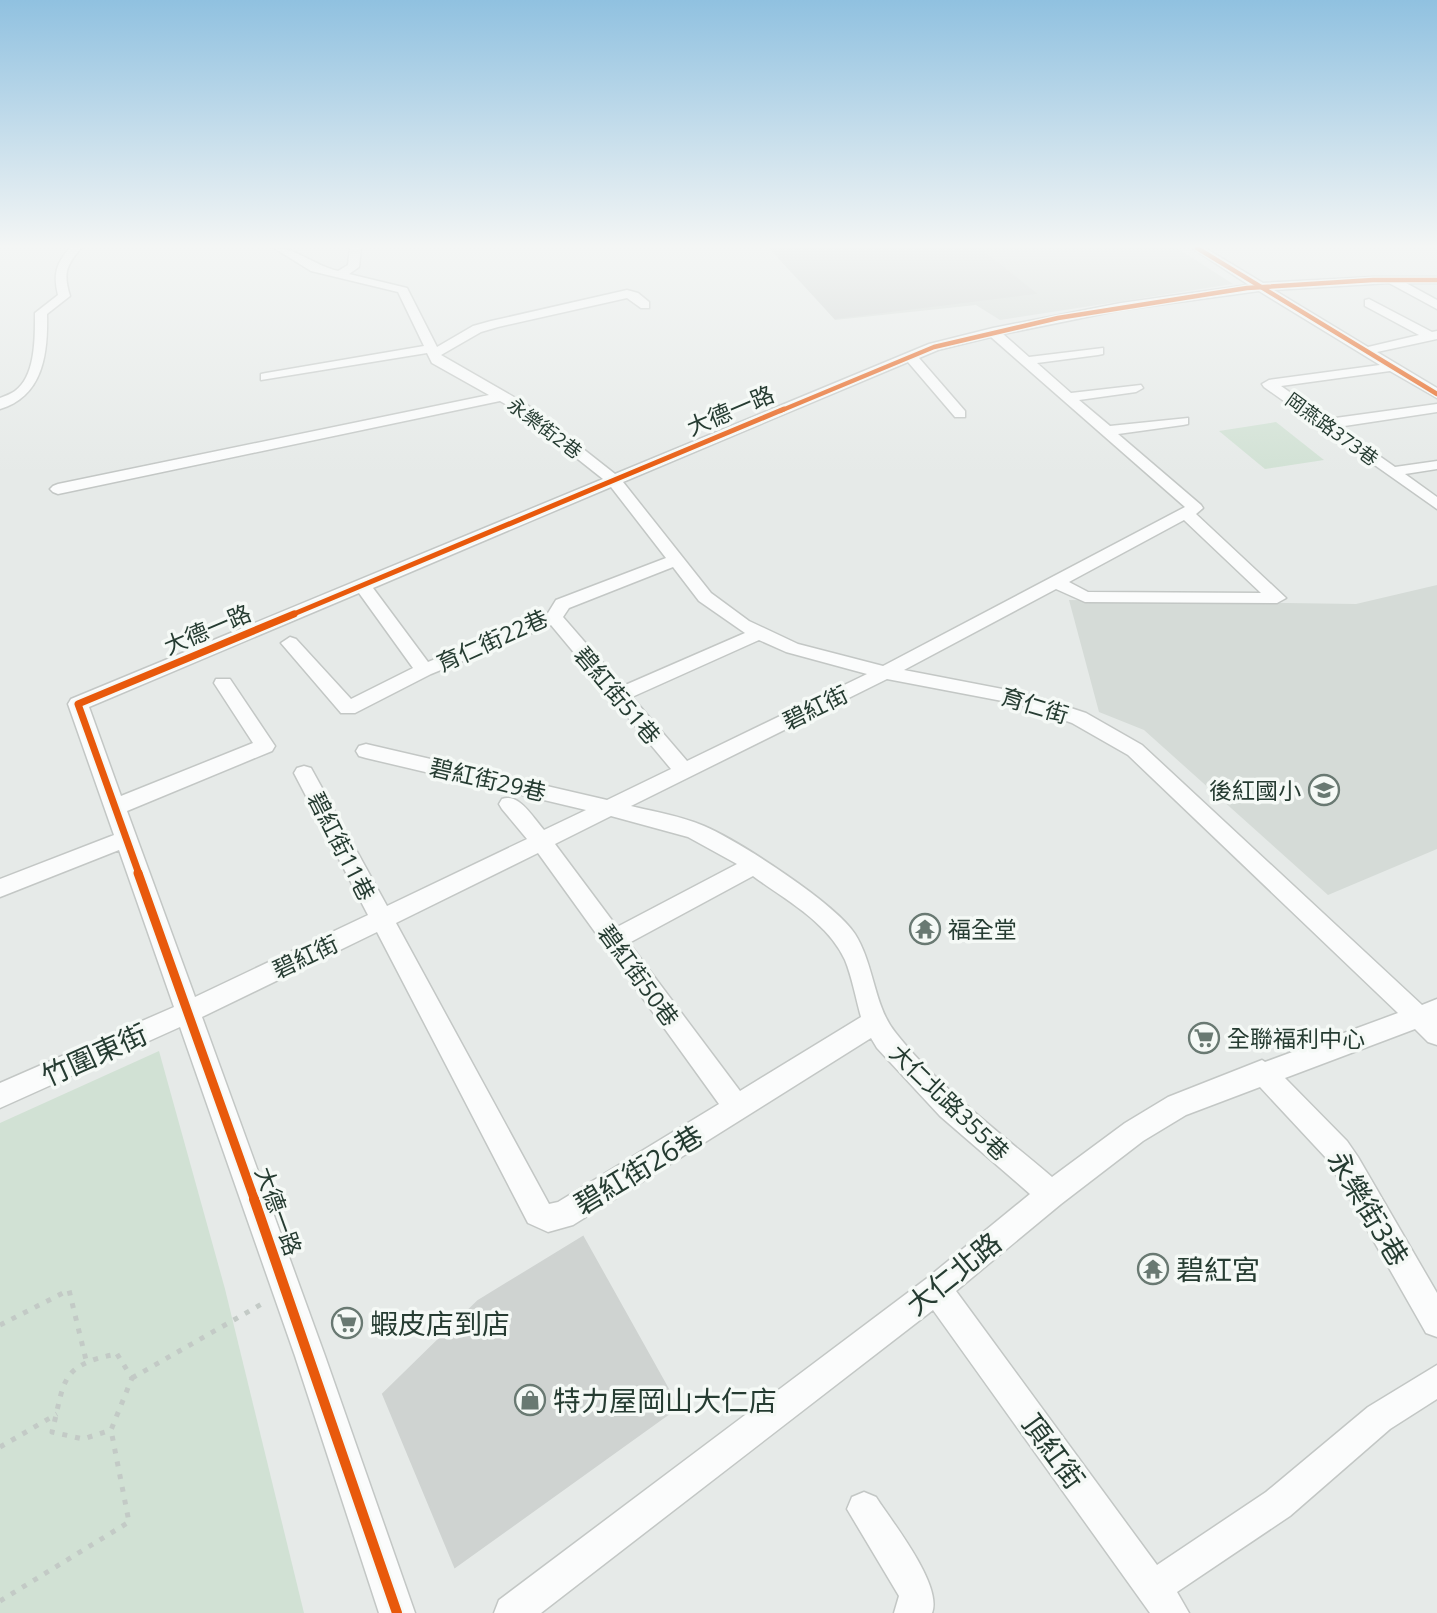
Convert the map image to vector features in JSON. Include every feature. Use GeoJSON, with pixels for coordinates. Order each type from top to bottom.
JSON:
{"type":"FeatureCollection","features":[{"type":"Feature","properties":{"kind":"street"},"geometry":{"type":"LineString","coordinates":[[0,405],[22,393],[33,372],[42,347],[41,323]]}},
{"type":"Feature","properties":{"kind":"street","name":"永樂街2巷"},"geometry":{"type":"LineString","coordinates":[[419,323],[437,360],[521,407],[613,480]]}},
{"type":"Feature","properties":{"kind":"street"},"geometry":{"type":"LineString","coordinates":[[266,377],[433,351],[477,330],[503,323]]}},
{"type":"Feature","properties":{"kind":"street","name":"大德一路"},"geometry":{"type":"LineString","coordinates":[[397,1613],[287,1290],[78,704],[910,356],[934,347],[1030,323]]}},
{"type":"Feature","properties":{"kind":"street"},"geometry":{"type":"LineString","coordinates":[[1321,323],[1434,390]]}},
{"type":"Feature","properties":{"kind":"street"},"geometry":{"type":"LineString","coordinates":[[1410,323],[1433,335]]}},
{"type":"Feature","properties":{"kind":"street"},"geometry":{"type":"LineString","coordinates":[[993,332],[1195,508],[1186,513],[1277,598],[1085,597],[1056,582]]}},
{"type":"Feature","properties":{"kind":"street"},"geometry":{"type":"LineString","coordinates":[[1366,351],[1433,335]]}},
{"type":"Feature","properties":{"kind":"street"},"geometry":{"type":"LineString","coordinates":[[1027,361],[1098,351]]}},
{"type":"Feature","properties":{"kind":"street"},"geometry":{"type":"LineString","coordinates":[[910,356],[960,414]]}},
{"type":"Feature","properties":{"kind":"street","name":"岡燕路373巷"},"geometry":{"type":"LineString","coordinates":[[1392,367],[1269,384],[1437,504]]}},
{"type":"Feature","properties":{"kind":"street"},"geometry":{"type":"LineString","coordinates":[[1068,397],[1136,388]]}},
{"type":"Feature","properties":{"kind":"street"},"geometry":{"type":"LineString","coordinates":[[58,489],[502,396]]}},
{"type":"Feature","properties":{"kind":"street"},"geometry":{"type":"LineString","coordinates":[[1326,424],[1437,408]]}},
{"type":"Feature","properties":{"kind":"street"},"geometry":{"type":"LineString","coordinates":[[1107,431],[1183,421]]}},
{"type":"Feature","properties":{"kind":"street"},"geometry":{"type":"LineString","coordinates":[[1392,472],[1437,465]]}},
{"type":"Feature","properties":{"kind":"street","name":"育仁街"},"geometry":{"type":"LineString","coordinates":[[613,480],[705,597],[743,625],[792,648],[885,673],[1021,698],[1079,718],[1135,750],[1431,1020]]}},
{"type":"Feature","properties":{"kind":"street","name":"碧紅街"},"geometry":{"type":"LineString","coordinates":[[188,1012],[885,673],[1186,513]]}},
{"type":"Feature","properties":{"kind":"street","name":"育仁街22巷"},"geometry":{"type":"LineString","coordinates":[[290,643],[348,708],[424,670],[554,617],[562,604],[675,560]]}},
{"type":"Feature","properties":{"kind":"street"},"geometry":{"type":"LineString","coordinates":[[362,585],[424,670]]}},
{"type":"Feature","properties":{"kind":"street","name":"碧紅街51巷"},"geometry":{"type":"LineString","coordinates":[[554,617],[684,771]]}},
{"type":"Feature","properties":{"kind":"street"},"geometry":{"type":"LineString","coordinates":[[619,695],[759,633]]}},
{"type":"Feature","properties":{"kind":"street"},"geometry":{"type":"LineString","coordinates":[[115,807],[265,746],[223,683]]}},
{"type":"Feature","properties":{"kind":"street","name":"碧紅街29巷"},"geometry":{"type":"LineString","coordinates":[[366,751],[610,808]]}},
{"type":"Feature","properties":{"kind":"street","name":"碧紅街11巷"},"geometry":{"type":"LineString","coordinates":[[304,773],[380,920]]}},
{"type":"Feature","properties":{"kind":"street","name":"碧紅街50巷"},"geometry":{"type":"LineString","coordinates":[[509,804],[541,841],[737,1108]]}},
{"type":"Feature","properties":{"kind":"street","name":"大仁北路355巷"},"geometry":{"type":"LineString","coordinates":[[610,808],[695,831],[722,843],[830,920],[845,938],[857,960],[875,1022],[886,1040],[949,1107],[1051,1194]]}},
{"type":"Feature","properties":{"kind":"street"},"geometry":{"type":"LineString","coordinates":[[0,888],[126,839]]}},
{"type":"Feature","properties":{"kind":"street"},"geometry":{"type":"LineString","coordinates":[[613,940],[754,864]]}},
{"type":"Feature","properties":{"kind":"street","name":"碧紅街26巷"},"geometry":{"type":"LineString","coordinates":[[380,920],[538,1213],[548,1219],[563,1214],[875,1022]]}},
{"type":"Feature","properties":{"kind":"street","name":"竹圍東街"},"geometry":{"type":"LineString","coordinates":[[0,1096],[188,1012]]}},
{"type":"Feature","properties":{"kind":"street","name":"大仁北路"},"geometry":{"type":"LineString","coordinates":[[512,1613],[936,1289],[1051,1194],[1134,1132],[1177,1106],[1262,1072],[1431,1020]]}},
{"type":"Feature","properties":{"kind":"street","name":"永樂街3巷"},"geometry":{"type":"LineString","coordinates":[[1262,1072],[1337,1150],[1437,1322]]}},
{"type":"Feature","properties":{"kind":"street","name":"頂紅街"},"geometry":{"type":"LineString","coordinates":[[936,1289],[1162,1600]]}},
{"type":"Feature","properties":{"kind":"street"},"geometry":{"type":"LineString","coordinates":[[1162,1600],[1379,1418],[1437,1381]]}},
{"type":"Feature","properties":{"kind":"street"},"geometry":{"type":"LineString","coordinates":[[864,1509],[915,1590],[918,1604],[912,1613]]}},
{"type":"Feature","properties":{"kind":"path"},"geometry":{"type":"LineString","coordinates":[[0,1325],[69,1290],[86,1360]]}},
{"type":"Feature","properties":{"kind":"path"},"geometry":{"type":"LineString","coordinates":[[0,1601],[129,1522],[111,1430],[132,1378],[287,1290]]}},
{"type":"Feature","properties":{"kind":"path"},"geometry":{"type":"LineString","coordinates":[[111,1430],[83,1439],[52,1432],[66,1378],[86,1360],[117,1354],[132,1378]]}},
{"type":"Feature","properties":{"kind":"path"},"geometry":{"type":"LineString","coordinates":[[0,1447],[57,1414]]}},
{"type":"Feature","properties":{"kind":"shaded area","name":"後紅國小"},"geometry":{"type":"Polygon","coordinates":[[[1437,585],[1437,849],[1328,895],[1144,730],[1099,712],[1069,600],[1356,604],[1437,585]]]}},
{"type":"Feature","properties":{"kind":"green space"},"geometry":{"type":"Polygon","coordinates":[[[1276,422],[1324,460],[1265,469],[1219,431],[1276,422]]]}},
{"type":"Feature","properties":{"kind":"green space"},"geometry":{"type":"Polygon","coordinates":[[[159,1051],[225,1289],[304,1613],[0,1613],[0,1123],[159,1051]]]}},
{"type":"Feature","properties":{"kind":"building","name":"特力屋岡山大仁店"},"geometry":{"type":"Polygon","coordinates":[[[583,1237],[678,1407],[455,1567],[383,1394],[478,1301],[583,1237]]]}},
{"type":"Feature","properties":{"kind":"cycle path"},"geometry":{"type":"LineString","coordinates":[[397,1613],[310,1356],[78,704],[934,347],[1035,323]]}},
{"type":"Feature","properties":{"kind":"cycle path"},"geometry":{"type":"LineString","coordinates":[[1321,323],[1437,394]]}},
{"type":"Feature","properties":{"kind":"place","name":"後紅國小"},"geometry":{"type":"Point","coordinates":[1324,790]}},
{"type":"Feature","properties":{"kind":"place","name":"福全堂"},"geometry":{"type":"Point","coordinates":[925,929]}},
{"type":"Feature","properties":{"kind":"place","name":"全聯福利中心"},"geometry":{"type":"Point","coordinates":[1204,1038]}},
{"type":"Feature","properties":{"kind":"place","name":"碧紅宮"},"geometry":{"type":"Point","coordinates":[1153,1269]}},
{"type":"Feature","properties":{"kind":"place","name":"蝦皮店到店"},"geometry":{"type":"Point","coordinates":[347,1323]}},
{"type":"Feature","properties":{"kind":"place","name":"特力屋岡山大仁店"},"geometry":{"type":"Point","coordinates":[530,1400]}}]}
